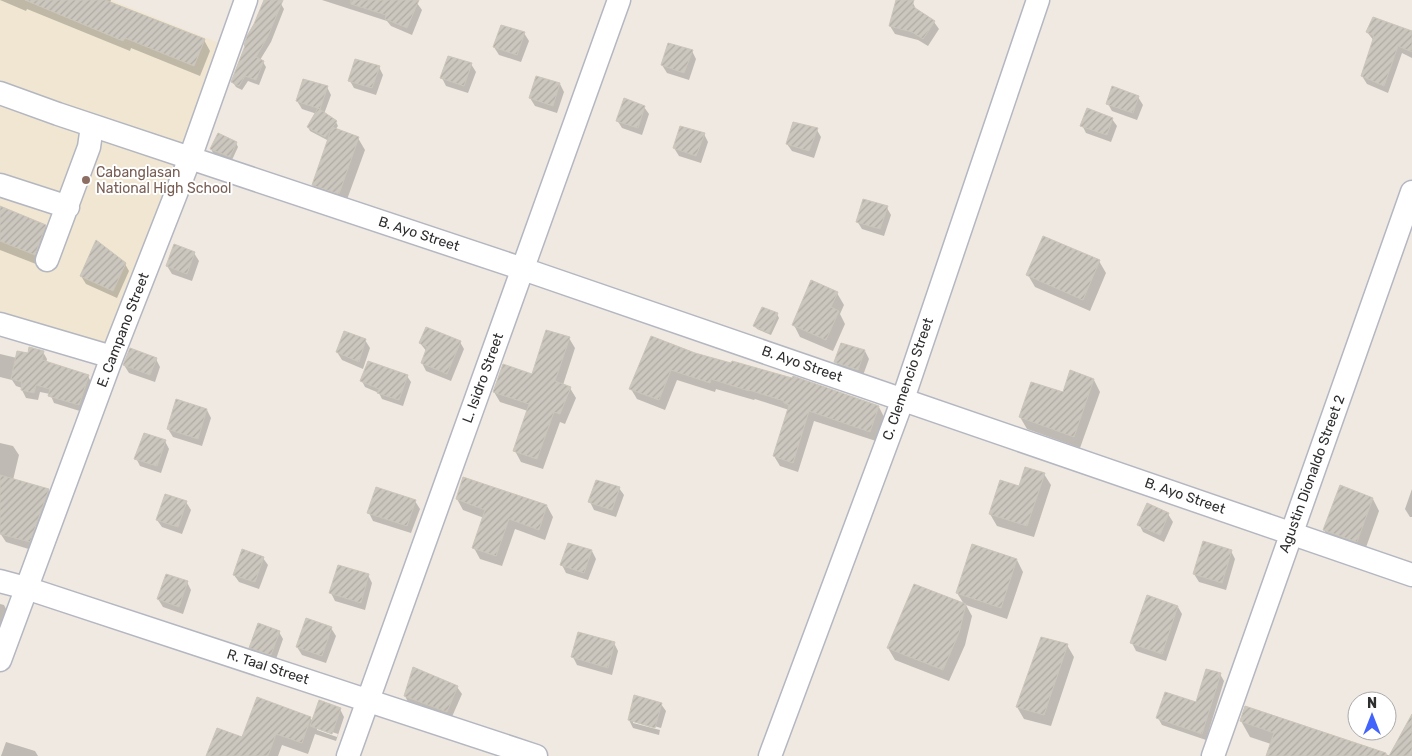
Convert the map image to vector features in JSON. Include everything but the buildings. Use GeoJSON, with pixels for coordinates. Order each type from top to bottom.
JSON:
{"type":"FeatureCollection","features":[{"type":"Feature","properties":{"kind":"street","name":"E. Campano Street"},"geometry":{"type":"LineString","coordinates":[[0,660],[112,357],[190,158],[246,0]]}},
{"type":"Feature","properties":{"kind":"street","name":"L. Isidro Street"},"geometry":{"type":"LineString","coordinates":[[348,756],[619,0]]}},
{"type":"Feature","properties":{"kind":"street","name":"C. Clemencio Street"},"geometry":{"type":"LineString","coordinates":[[770,756],[902,398],[1038,0]]}},
{"type":"Feature","properties":{"kind":"street","name":"B. Ayo Street"},"geometry":{"type":"LineString","coordinates":[[0,93],[92,126],[523,268],[1412,576]]}},
{"type":"Feature","properties":{"kind":"street"},"geometry":{"type":"LineString","coordinates":[[47,260],[89,147],[92,126]]}},
{"type":"Feature","properties":{"kind":"street"},"geometry":{"type":"LineString","coordinates":[[0,185],[68,206]]}},
{"type":"Feature","properties":{"kind":"street","name":"Agustin Dionaldo Street 2"},"geometry":{"type":"LineString","coordinates":[[1213,756],[1412,192]]}},
{"type":"Feature","properties":{"kind":"street"},"geometry":{"type":"LineString","coordinates":[[0,324],[112,357]]}},
{"type":"Feature","properties":{"kind":"street","name":"R. Taal Street"},"geometry":{"type":"LineString","coordinates":[[0,581],[536,756]]}},
{"type":"Feature","properties":{"kind":"shaded area","name":"Cabanglasan National High School"},"geometry":{"type":"Polygon","coordinates":[[[0,0],[111,0],[224,45],[106,346],[0,314],[0,0]]]}},
{"type":"Feature","properties":{"kind":"place","name":"Cabanglasan National High School"},"geometry":{"type":"Point","coordinates":[86,180]}}]}
